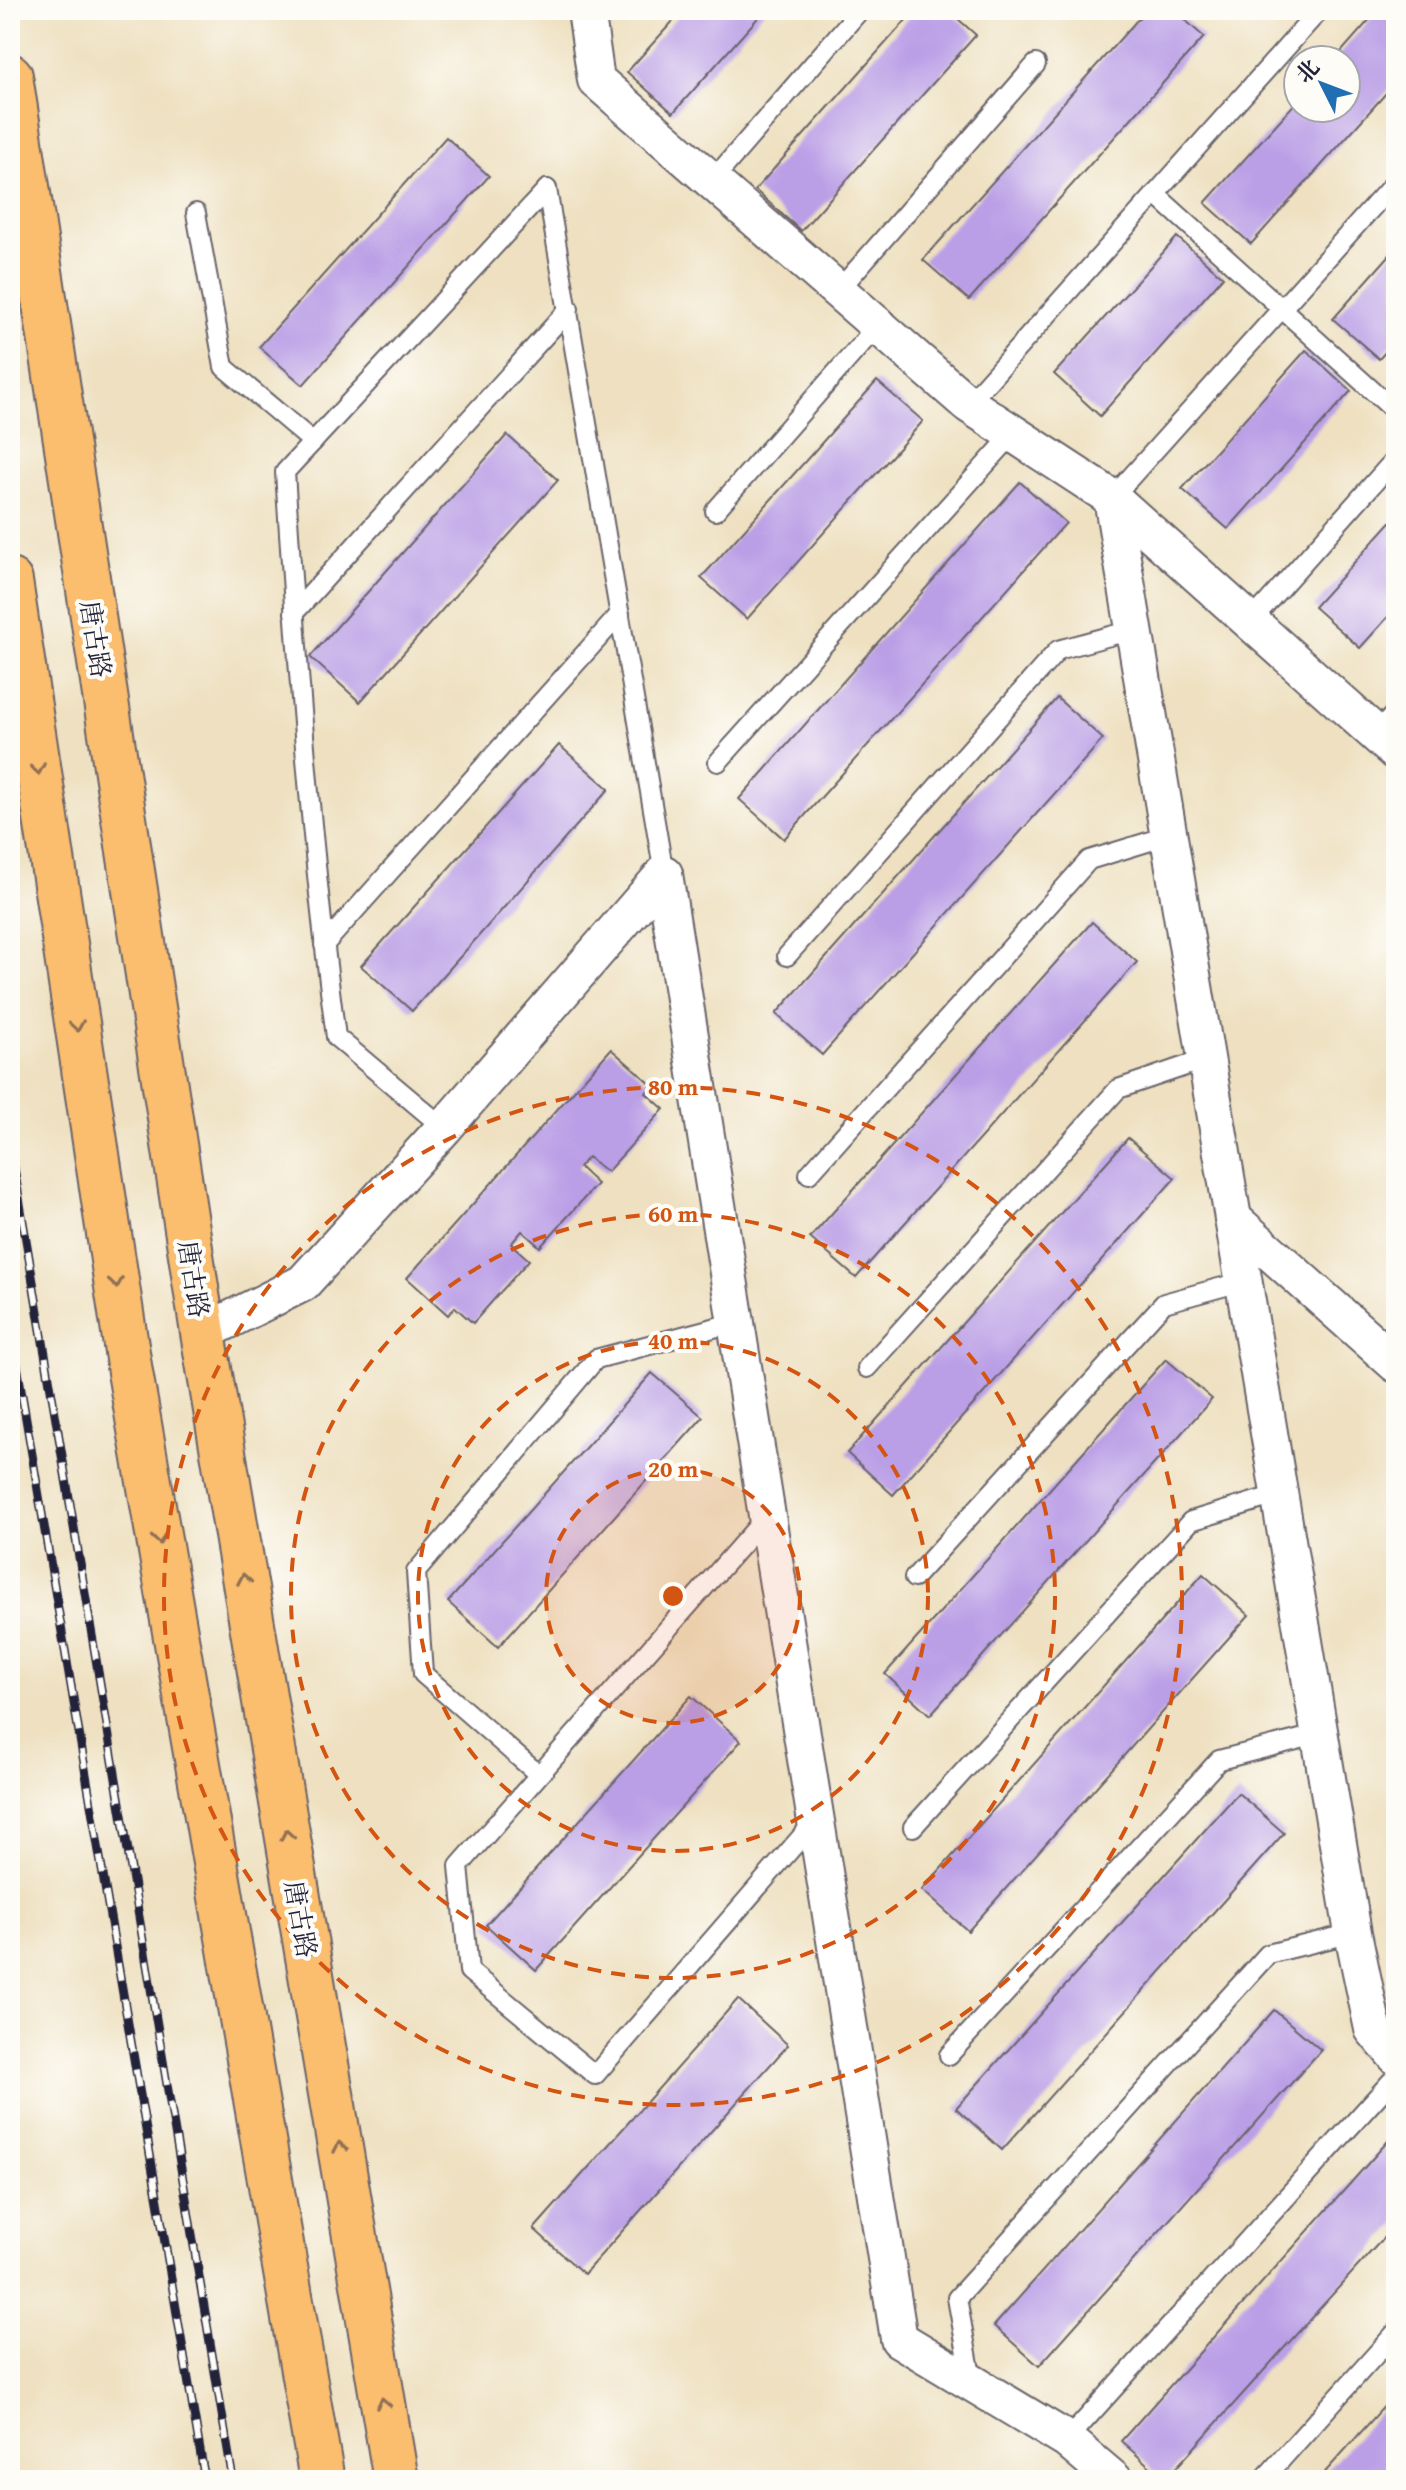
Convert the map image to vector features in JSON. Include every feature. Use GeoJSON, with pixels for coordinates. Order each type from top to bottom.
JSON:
{"type":"FeatureCollection","features":[{"type":"Feature","properties":{"kind":"main road","name":"唐古路"},"geometry":{"type":"LineString","coordinates":[[10,76],[203,1333],[396,2480]]}},
{"type":"Feature","properties":{"kind":"main road"},"geometry":{"type":"LineString","coordinates":[[10,581],[130,1372],[322,2480]]}},
{"type":"Feature","properties":{"kind":"street"},"geometry":{"type":"LineString","coordinates":[[586,10],[596,80],[968,404],[1112,498],[1250,622],[1389,733]]}},
{"type":"Feature","properties":{"kind":"street"},"geometry":{"type":"LineString","coordinates":[[1112,498],[1353,1933],[1388,2029]]}},
{"type":"Feature","properties":{"kind":"street"},"geometry":{"type":"LineString","coordinates":[[203,1333],[303,1283],[444,1128],[664,874]]}},
{"type":"Feature","properties":{"kind":"street"},"geometry":{"type":"LineString","coordinates":[[664,874],[899,2339],[1067,2440],[1114,2480]]}},
{"type":"Feature","properties":{"kind":"street"},"geometry":{"type":"LineString","coordinates":[[1233,1219],[1396,1364]]}},
{"type":"Feature","properties":{"kind":"lane"},"geometry":{"type":"LineString","coordinates":[[712,181],[860,10]]}},
{"type":"Feature","properties":{"kind":"lane"},"geometry":{"type":"LineString","coordinates":[[968,404],[1317,13]]}},
{"type":"Feature","properties":{"kind":"lane"},"geometry":{"type":"LineString","coordinates":[[838,291],[1036,64]]}},
{"type":"Feature","properties":{"kind":"lane"},"geometry":{"type":"LineString","coordinates":[[1112,498],[1396,181]]}},
{"type":"Feature","properties":{"kind":"lane"},"geometry":{"type":"LineString","coordinates":[[444,1128],[336,1037],[324,945],[294,613],[285,472],[547,189],[664,874]]}},
{"type":"Feature","properties":{"kind":"lane"},"geometry":{"type":"LineString","coordinates":[[1155,194],[1396,412]]}},
{"type":"Feature","properties":{"kind":"lane"},"geometry":{"type":"LineString","coordinates":[[196,213],[224,367],[313,442]]}},
{"type":"Feature","properties":{"kind":"lane"},"geometry":{"type":"LineString","coordinates":[[294,613],[569,309]]}},
{"type":"Feature","properties":{"kind":"lane"},"geometry":{"type":"LineString","coordinates":[[715,511],[877,326]]}},
{"type":"Feature","properties":{"kind":"lane"},"geometry":{"type":"LineString","coordinates":[[718,762],[1014,433]]}},
{"type":"Feature","properties":{"kind":"lane"},"geometry":{"type":"LineString","coordinates":[[1250,622],[1396,458]]}},
{"type":"Feature","properties":{"kind":"lane"},"geometry":{"type":"LineString","coordinates":[[324,945],[620,614]]}},
{"type":"Feature","properties":{"kind":"lane"},"geometry":{"type":"LineString","coordinates":[[787,956],[1058,650],[1132,630]]}},
{"type":"Feature","properties":{"kind":"lane"},"geometry":{"type":"LineString","coordinates":[[809,1174],[1089,860],[1167,836]]}},
{"type":"Feature","properties":{"kind":"lane"},"geometry":{"type":"LineString","coordinates":[[867,1368],[1118,1089],[1206,1059]]}},
{"type":"Feature","properties":{"kind":"lane"},"geometry":{"type":"LineString","coordinates":[[914,1578],[1164,1303],[1244,1281]]}},
{"type":"Feature","properties":{"kind":"lane"},"geometry":{"type":"LineString","coordinates":[[538,1774],[423,1674],[416,1572],[596,1359],[736,1322]]}},
{"type":"Feature","properties":{"kind":"lane"},"geometry":{"type":"LineString","coordinates":[[913,1827],[1191,1521],[1279,1494]]}},
{"type":"Feature","properties":{"kind":"lane"},"geometry":{"type":"LineString","coordinates":[[766,1517],[459,1866],[469,1971],[595,2075],[816,1820]]}},
{"type":"Feature","properties":{"kind":"lane"},"geometry":{"type":"LineString","coordinates":[[949,2055],[1219,1760],[1320,1734]]}},
{"type":"Feature","properties":{"kind":"lane"},"geometry":{"type":"LineString","coordinates":[[972,2381],[957,2298],[1268,1954],[1353,1933]]}},
{"type":"Feature","properties":{"kind":"lane"},"geometry":{"type":"LineString","coordinates":[[1067,2440],[1396,2076]]}},
{"type":"Feature","properties":{"kind":"lane"},"geometry":{"type":"LineString","coordinates":[[1263,2480],[1396,2332]]}},
{"type":"Feature","properties":{"kind":"building"},"geometry":{"type":"Polygon","coordinates":[[[683,10],[765,10],[673,113],[627,72],[683,10]]]}},
{"type":"Feature","properties":{"kind":"building"},"geometry":{"type":"Polygon","coordinates":[[[915,10],[948,10],[976,35],[801,231],[755,190],[915,10]]]}},
{"type":"Feature","properties":{"kind":"building"},"geometry":{"type":"Polygon","coordinates":[[[1146,10],[1174,10],[1204,37],[969,300],[923,260],[1146,10]]]}},
{"type":"Feature","properties":{"kind":"building"},"geometry":{"type":"Polygon","coordinates":[[[1378,10],[1396,21],[1396,82],[1362,120],[1362,44],[1348,44],[1378,10]]]}},
{"type":"Feature","properties":{"kind":"building"},"geometry":{"type":"Polygon","coordinates":[[[1282,118],[1282,124],[1358,124],[1251,244],[1205,203],[1282,118]]]}},
{"type":"Feature","properties":{"kind":"building"},"geometry":{"type":"Polygon","coordinates":[[[446,137],[489,176],[303,385],[259,347],[446,137]]]}},
{"type":"Feature","properties":{"kind":"building"},"geometry":{"type":"Polygon","coordinates":[[[1177,237],[1223,277],[1100,416],[1054,374],[1177,237]]]}},
{"type":"Feature","properties":{"kind":"building"},"geometry":{"type":"Polygon","coordinates":[[[1396,248],[1396,340],[1379,359],[1333,319],[1396,248]]]}},
{"type":"Feature","properties":{"kind":"building"},"geometry":{"type":"Polygon","coordinates":[[[1306,350],[1351,391],[1228,529],[1182,489],[1306,350]]]}},
{"type":"Feature","properties":{"kind":"building"},"geometry":{"type":"Polygon","coordinates":[[[877,381],[923,421],[747,619],[701,578],[877,381]]]}},
{"type":"Feature","properties":{"kind":"building"},"geometry":{"type":"Polygon","coordinates":[[[507,435],[558,480],[360,702],[310,657],[507,435]]]}},
{"type":"Feature","properties":{"kind":"building"},"geometry":{"type":"Polygon","coordinates":[[[1020,482],[1066,523],[784,839],[739,799],[1020,482]]]}},
{"type":"Feature","properties":{"kind":"building"},"geometry":{"type":"Polygon","coordinates":[[[1396,516],[1396,608],[1360,648],[1314,607],[1396,516]]]}},
{"type":"Feature","properties":{"kind":"building"},"geometry":{"type":"Polygon","coordinates":[[[1057,698],[1103,739],[822,1055],[776,1014],[1057,698]]]}},
{"type":"Feature","properties":{"kind":"building"},"geometry":{"type":"Polygon","coordinates":[[[559,745],[609,789],[412,1011],[361,966],[559,745]]]}},
{"type":"Feature","properties":{"kind":"building"},"geometry":{"type":"Polygon","coordinates":[[[1092,922],[1137,962],[856,1278],[810,1238],[1092,922]]]}},
{"type":"Feature","properties":{"kind":"building"},"geometry":{"type":"Polygon","coordinates":[[[611,1049],[652,1085],[646,1093],[664,1109],[607,1172],[588,1157],[579,1167],[597,1184],[540,1247],[522,1231],[511,1244],[529,1260],[473,1323],[455,1307],[448,1315],[407,1278],[611,1049]]]}},
{"type":"Feature","properties":{"kind":"building"},"geometry":{"type":"Polygon","coordinates":[[[1128,1138],[1175,1178],[893,1495],[847,1453],[1128,1138]]]}},
{"type":"Feature","properties":{"kind":"building"},"geometry":{"type":"Polygon","coordinates":[[[1166,1359],[1212,1399],[930,1715],[885,1674],[1166,1359]]]}},
{"type":"Feature","properties":{"kind":"building"},"geometry":{"type":"Polygon","coordinates":[[[652,1373],[703,1417],[498,1647],[448,1602],[652,1373]]]}},
{"type":"Feature","properties":{"kind":"building"},"geometry":{"type":"Polygon","coordinates":[[[1203,1574],[1249,1615],[968,1931],[922,1890],[1203,1574]]]}},
{"type":"Feature","properties":{"kind":"building"},"geometry":{"type":"Polygon","coordinates":[[[691,1696],[741,1741],[536,1970],[486,1925],[691,1696]]]}},
{"type":"Feature","properties":{"kind":"building"},"geometry":{"type":"Polygon","coordinates":[[[1238,1793],[1284,1833],[1002,2150],[956,2108],[1238,1793]]]}},
{"type":"Feature","properties":{"kind":"building"},"geometry":{"type":"Polygon","coordinates":[[[738,1999],[788,2045],[584,2274],[534,2229],[738,1999]]]}},
{"type":"Feature","properties":{"kind":"building"},"geometry":{"type":"Polygon","coordinates":[[[1274,2010],[1321,2050],[1039,2366],[994,2326],[1274,2010]]]}},
{"type":"Feature","properties":{"kind":"building"},"geometry":{"type":"Polygon","coordinates":[[[1396,2132],[1396,2224],[1165,2480],[1121,2441],[1396,2132]]]}},
{"type":"Feature","properties":{"kind":"building"},"geometry":{"type":"Polygon","coordinates":[[[1396,2393],[1396,2480],[1318,2480],[1396,2393]]]}},
{"type":"Feature","properties":{"kind":"railway"},"geometry":{"type":"LineString","coordinates":[[10,1144],[233,2480]]}},
{"type":"Feature","properties":{"kind":"railway"},"geometry":{"type":"LineString","coordinates":[[10,1324],[205,2480]]}}]}
